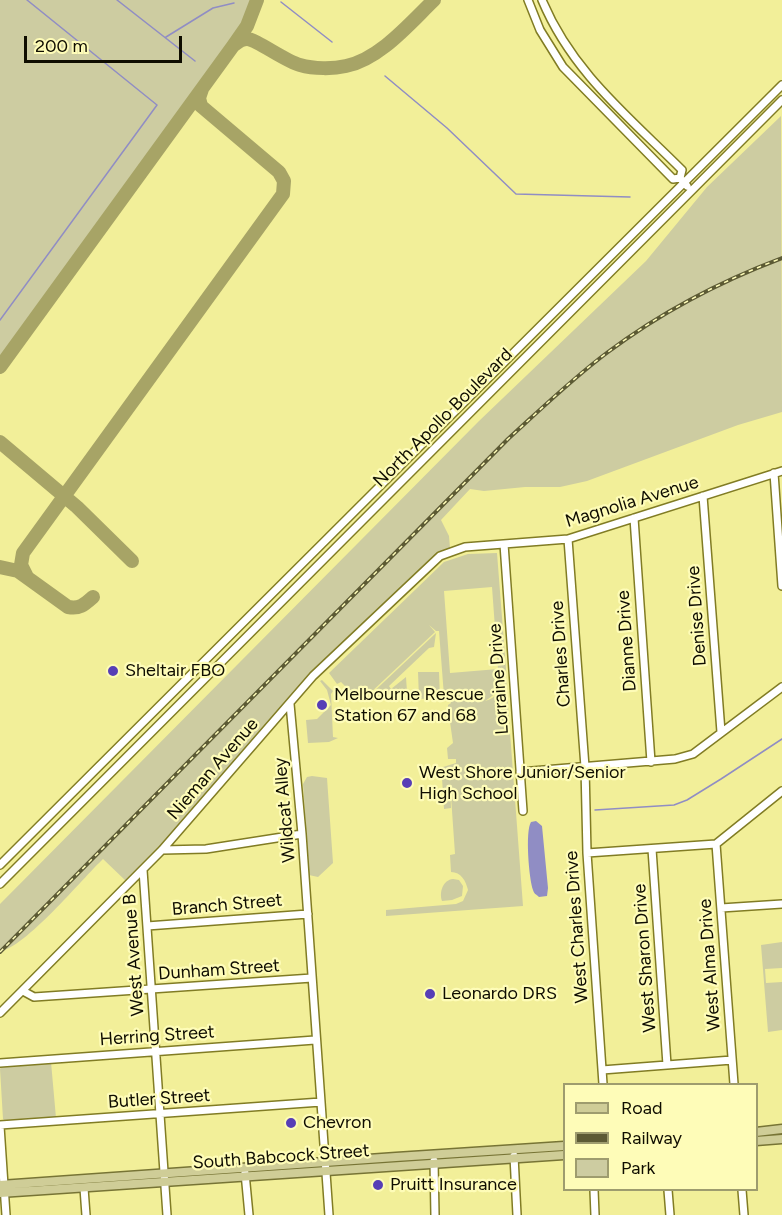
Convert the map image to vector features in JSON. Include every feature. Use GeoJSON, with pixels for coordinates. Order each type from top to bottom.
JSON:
{"type":"FeatureCollection","features":[{"type":"Feature","properties":{"kind":"main road"},"geometry":{"type":"LineString","coordinates":[[758,1132],[782,1129]]}},
{"type":"Feature","properties":{"kind":"main road"},"geometry":{"type":"LineString","coordinates":[[758,1141],[782,1139]]}},
{"type":"Feature","properties":{"kind":"main road"},"geometry":{"type":"LineString","coordinates":[[514,1154],[563,1146]]}},
{"type":"Feature","properties":{"kind":"main road","name":"South Babcock Street"},"geometry":{"type":"LineString","coordinates":[[2,1189],[84,1188],[243,1168],[325,1166],[514,1154],[563,1155]]}},
{"type":"Feature","properties":{"kind":"main road","name":"South Babcock Street"},"geometry":{"type":"LineString","coordinates":[[2,1189],[165,1177],[247,1177],[396,1156],[434,1160]]}},
{"type":"Feature","properties":{"kind":"street"},"geometry":{"type":"LineString","coordinates":[[528,0],[540,30],[563,67],[673,179],[682,181],[691,190]]}},
{"type":"Feature","properties":{"kind":"street"},"geometry":{"type":"LineString","coordinates":[[542,0],[552,24],[570,53],[593,82],[682,170],[682,181]]}},
{"type":"Feature","properties":{"kind":"street","name":"North Apollo Boulevard"},"geometry":{"type":"LineString","coordinates":[[0,865],[682,181],[782,85]]}},
{"type":"Feature","properties":{"kind":"street","name":"North Apollo Boulevard"},"geometry":{"type":"LineString","coordinates":[[0,884],[782,100]]}},
{"type":"Feature","properties":{"kind":"street"},"geometry":{"type":"LineString","coordinates":[[628,134],[637,126]]}},
{"type":"Feature","properties":{"kind":"street"},"geometry":{"type":"LineString","coordinates":[[778,472],[782,586]]}},
{"type":"Feature","properties":{"kind":"street","name":"Magnolia Avenue"},"geometry":{"type":"LineString","coordinates":[[452,550],[568,539],[778,472]]}},
{"type":"Feature","properties":{"kind":"street","name":"Denise Drive"},"geometry":{"type":"LineString","coordinates":[[703,496],[721,732]]}},
{"type":"Feature","properties":{"kind":"street","name":"Dianne Drive"},"geometry":{"type":"LineString","coordinates":[[634,518],[651,762]]}},
{"type":"Feature","properties":{"kind":"street","name":"Charles Drive"},"geometry":{"type":"LineString","coordinates":[[568,539],[585,767]]}},
{"type":"Feature","properties":{"kind":"street","name":"Lorraine Drive"},"geometry":{"type":"LineString","coordinates":[[504,544],[523,811]]}},
{"type":"Feature","properties":{"kind":"street","name":"Nieman Avenue"},"geometry":{"type":"LineString","coordinates":[[0,1013],[162,850],[313,676],[428,566],[452,550]]}},
{"type":"Feature","properties":{"kind":"street"},"geometry":{"type":"LineString","coordinates":[[520,772],[651,762],[693,754],[782,687]]}},
{"type":"Feature","properties":{"kind":"street","name":"Wildcat Alley"},"geometry":{"type":"LineString","coordinates":[[290,704],[303,834],[315,1040],[329,1215]]}},
{"type":"Feature","properties":{"kind":"street","name":"West Charles Drive"},"geometry":{"type":"LineString","coordinates":[[585,767],[587,853],[603,1083]]}},
{"type":"Feature","properties":{"kind":"street"},"geometry":{"type":"LineString","coordinates":[[587,853],[716,844],[782,791]]}},
{"type":"Feature","properties":{"kind":"street"},"geometry":{"type":"LineString","coordinates":[[162,850],[206,849],[303,834]]}},
{"type":"Feature","properties":{"kind":"street","name":"West Alma Drive"},"geometry":{"type":"LineString","coordinates":[[716,844],[734,1083]]}},
{"type":"Feature","properties":{"kind":"street","name":"West Sharon Drive"},"geometry":{"type":"LineString","coordinates":[[652,849],[667,1065]]}},
{"type":"Feature","properties":{"kind":"street","name":"West Avenue B"},"geometry":{"type":"LineString","coordinates":[[143,870],[167,1215]]}},
{"type":"Feature","properties":{"kind":"street"},"geometry":{"type":"LineString","coordinates":[[721,908],[782,904]]}},
{"type":"Feature","properties":{"kind":"street","name":"Branch Street"},"geometry":{"type":"LineString","coordinates":[[147,926],[308,914]]}},
{"type":"Feature","properties":{"kind":"street","name":"Dunham Street"},"geometry":{"type":"LineString","coordinates":[[23,991],[34,997],[312,978]]}},
{"type":"Feature","properties":{"kind":"street","name":"Herring Street"},"geometry":{"type":"LineString","coordinates":[[0,1063],[315,1040]]}},
{"type":"Feature","properties":{"kind":"street"},"geometry":{"type":"LineString","coordinates":[[602,1070],[732,1060]]}},
{"type":"Feature","properties":{"kind":"street","name":"Butler Street"},"geometry":{"type":"LineString","coordinates":[[0,1126],[321,1102]]}},
{"type":"Feature","properties":{"kind":"street"},"geometry":{"type":"LineString","coordinates":[[0,1126],[2,1189],[6,1215]]}},
{"type":"Feature","properties":{"kind":"street"},"geometry":{"type":"LineString","coordinates":[[514,1154],[517,1215]]}},
{"type":"Feature","properties":{"kind":"street"},"geometry":{"type":"LineString","coordinates":[[434,1160],[435,1215]]}},
{"type":"Feature","properties":{"kind":"street"},"geometry":{"type":"LineString","coordinates":[[243,1168],[247,1177],[249,1215]]}},
{"type":"Feature","properties":{"kind":"street"},"geometry":{"type":"LineString","coordinates":[[84,1188],[86,1215]]}},
{"type":"Feature","properties":{"kind":"street"},"geometry":{"type":"LineString","coordinates":[[594,1191],[595,1215]]}},
{"type":"Feature","properties":{"kind":"street"},"geometry":{"type":"LineString","coordinates":[[668,1191],[670,1215]]}},
{"type":"Feature","properties":{"kind":"street"},"geometry":{"type":"LineString","coordinates":[[742,1191],[744,1215]]}},
{"type":"Feature","properties":{"kind":"green space"},"geometry":{"type":"Polygon","coordinates":[[[0,0],[251,0],[240,26],[0,358],[0,0]]]}},
{"type":"Feature","properties":{"kind":"green space"},"geometry":{"type":"Polygon","coordinates":[[[781,116],[782,412],[738,425],[587,481],[560,487],[525,487],[484,491],[470,489],[441,520],[449,536],[450,548],[425,564],[311,675],[160,848],[127,882],[103,859],[38,926],[10,947],[0,951],[0,904],[479,421],[646,261],[707,187],[781,116]]]}},
{"type":"Feature","properties":{"kind":"green space"},"geometry":{"type":"Polygon","coordinates":[[[497,553],[506,669],[500,688],[485,701],[495,696],[506,679],[523,906],[386,916],[386,910],[456,904],[463,901],[468,890],[462,878],[451,872],[450,855],[455,854],[450,782],[451,808],[444,809],[442,778],[444,777],[443,767],[456,763],[456,759],[448,759],[447,748],[453,743],[448,708],[451,703],[448,697],[453,696],[444,696],[439,631],[429,625],[435,632],[367,696],[356,698],[356,701],[351,698],[354,695],[341,682],[337,684],[329,673],[444,562],[468,554],[497,553]],[[492,587],[444,591],[450,673],[498,669],[492,587]]]}},
{"type":"Feature","properties":{"kind":"green space"},"geometry":{"type":"Polygon","coordinates":[[[436,633],[434,647],[429,648],[389,686],[391,689],[406,677],[407,692],[368,697],[436,633]]]}},
{"type":"Feature","properties":{"kind":"green space"},"geometry":{"type":"Polygon","coordinates":[[[418,672],[439,672],[440,698],[419,699],[418,672]]]}},
{"type":"Feature","properties":{"kind":"green space"},"geometry":{"type":"Polygon","coordinates":[[[322,680],[333,691],[331,694],[333,737],[338,738],[329,742],[308,743],[306,720],[317,719],[331,705],[327,690],[320,681],[322,680]]]}},
{"type":"Feature","properties":{"kind":"green space"},"geometry":{"type":"Polygon","coordinates":[[[307,777],[327,778],[333,863],[318,877],[309,875],[303,784],[307,777]]]}},
{"type":"Feature","properties":{"kind":"green space"},"geometry":{"type":"Polygon","coordinates":[[[453,879],[459,880],[463,886],[462,896],[442,901],[443,887],[453,879]]]}},
{"type":"Feature","properties":{"kind":"green space"},"geometry":{"type":"Polygon","coordinates":[[[782,942],[782,968],[765,969],[766,983],[782,982],[782,1030],[768,1032],[761,945],[782,942]]]}},
{"type":"Feature","properties":{"kind":"green space"},"geometry":{"type":"Polygon","coordinates":[[[51,1062],[56,1118],[6,1122],[3,1119],[0,1069],[3,1065],[51,1062]]]}},
{"type":"Feature","properties":{"kind":"shaded area"},"geometry":{"type":"Polygon","coordinates":[[[536,821],[542,826],[548,888],[547,896],[539,897],[534,892],[528,855],[529,827],[531,822],[536,821]]]}},
{"type":"Feature","properties":{"kind":"waterway"},"geometry":{"type":"LineString","coordinates":[[0,320],[157,105],[27,0]]}},
{"type":"Feature","properties":{"kind":"waterway"},"geometry":{"type":"LineString","coordinates":[[117,0],[195,61]]}},
{"type":"Feature","properties":{"kind":"waterway"},"geometry":{"type":"LineString","coordinates":[[281,2],[332,42]]}},
{"type":"Feature","properties":{"kind":"waterway"},"geometry":{"type":"LineString","coordinates":[[166,37],[213,8],[234,3]]}},
{"type":"Feature","properties":{"kind":"waterway"},"geometry":{"type":"LineString","coordinates":[[385,76],[447,128],[516,194],[630,197]]}},
{"type":"Feature","properties":{"kind":"waterway"},"geometry":{"type":"LineString","coordinates":[[595,810],[674,805],[687,800],[782,739]]}},
{"type":"Feature","properties":{"kind":"taxiway"},"geometry":{"type":"LineString","coordinates":[[0,367],[233,46],[247,26],[257,0]]}},
{"type":"Feature","properties":{"kind":"taxiway"},"geometry":{"type":"LineString","coordinates":[[234,45],[247,39],[300,65],[323,68],[346,66],[359,62],[382,48],[434,0]]}},
{"type":"Feature","properties":{"kind":"taxiway"},"geometry":{"type":"LineString","coordinates":[[27,577],[21,565],[23,553],[283,194],[284,181],[279,172],[201,106],[199,98],[202,89]]}},
{"type":"Feature","properties":{"kind":"taxiway"},"geometry":{"type":"LineString","coordinates":[[0,442],[77,507],[132,561]]}},
{"type":"Feature","properties":{"kind":"taxiway"},"geometry":{"type":"LineString","coordinates":[[0,567],[18,571],[68,607],[82,606],[93,597]]}},
{"type":"Feature","properties":{"kind":"railway"},"geometry":{"type":"LineString","coordinates":[[0,952],[508,439],[557,394],[608,352],[670,311],[736,277],[782,258]]}},
{"type":"Feature","properties":{"kind":"place","name":"Sheltair FBO"},"geometry":{"type":"Point","coordinates":[113,671]}},
{"type":"Feature","properties":{"kind":"place","name":"Melbourne Rescue Station 67 and 68"},"geometry":{"type":"Point","coordinates":[322,705]}},
{"type":"Feature","properties":{"kind":"place","name":"West Shore Junior/Senior High School"},"geometry":{"type":"Point","coordinates":[407,783]}},
{"type":"Feature","properties":{"kind":"place","name":"Leonardo DRS"},"geometry":{"type":"Point","coordinates":[430,994]}},
{"type":"Feature","properties":{"kind":"place","name":"Chevron"},"geometry":{"type":"Point","coordinates":[291,1123]}},
{"type":"Feature","properties":{"kind":"place","name":"Pruitt Insurance"},"geometry":{"type":"Point","coordinates":[378,1185]}}]}
